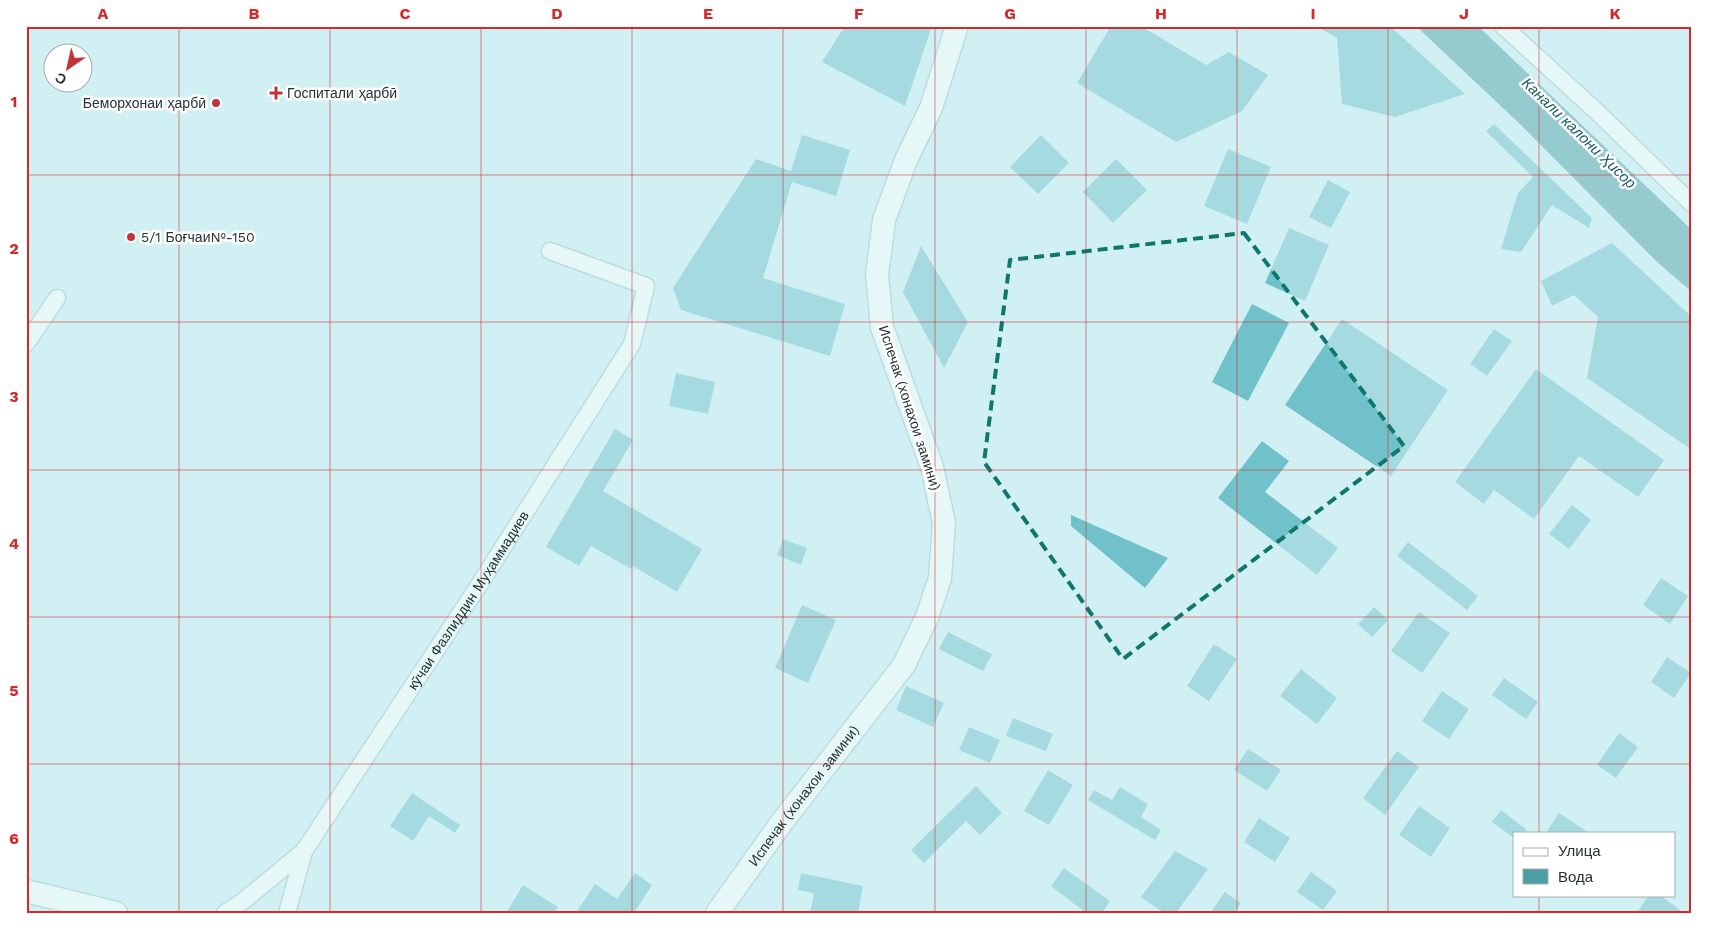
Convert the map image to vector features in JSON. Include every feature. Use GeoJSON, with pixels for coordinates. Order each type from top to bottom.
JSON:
{"type":"FeatureCollection","features":[{"type":"Feature","properties":{"kind":"street","name":"Испечак (хонахои замини)"},"geometry":{"type":"LineString","coordinates":[[717,913],[782,822],[904,665],[927,617],[940,578],[944,523],[932,467],[882,327],[876,275],[884,220],[906,160],[931,108],[957,26]]}},
{"type":"Feature","properties":{"kind":"street"},"geometry":{"type":"LineString","coordinates":[[1503,26],[1594,109],[1692,204]]}},
{"type":"Feature","properties":{"kind":"street","name":"кӯчаи Фазлиддин Муҳаммадиев"},"geometry":{"type":"LineString","coordinates":[[287,913],[304,851],[481,582],[632,344],[646,286],[550,251]]}},
{"type":"Feature","properties":{"kind":"street"},"geometry":{"type":"LineString","coordinates":[[26,344],[57,298]]}},
{"type":"Feature","properties":{"kind":"street"},"geometry":{"type":"LineString","coordinates":[[225,913],[242,902],[304,851]]}},
{"type":"Feature","properties":{"kind":"street"},"geometry":{"type":"LineString","coordinates":[[26,891],[116,913]]}},
{"type":"Feature","properties":{"kind":"highlighted area"},"geometry":{"type":"Polygon","coordinates":[[[1244,233],[1404,446],[1123,659],[984,462],[1010,260],[1244,233]]]}},
{"type":"Feature","properties":{"kind":"shaded area"},"geometry":{"type":"Polygon","coordinates":[[[845,26],[932,26],[905,106],[822,62],[845,26]]]}},
{"type":"Feature","properties":{"kind":"shaded area"},"geometry":{"type":"Polygon","coordinates":[[[1111,26],[1141,26],[1206,65],[1229,52],[1268,75],[1242,111],[1176,142],[1077,83],[1111,26]]]}},
{"type":"Feature","properties":{"kind":"shaded area"},"geometry":{"type":"Polygon","coordinates":[[[1319,26],[1390,26],[1465,94],[1395,117],[1342,104],[1337,38],[1319,26]]]}},
{"type":"Feature","properties":{"kind":"shaded area"},"geometry":{"type":"Polygon","coordinates":[[[1494,124],[1592,218],[1589,228],[1552,205],[1521,252],[1501,249],[1518,193],[1533,177],[1486,131],[1494,124]]]}},
{"type":"Feature","properties":{"kind":"shaded area"},"geometry":{"type":"Polygon","coordinates":[[[802,135],[850,150],[836,196],[792,182],[763,278],[845,304],[830,356],[681,310],[673,288],[756,159],[791,171],[802,135]]]}},
{"type":"Feature","properties":{"kind":"shaded area"},"geometry":{"type":"Polygon","coordinates":[[[1041,135],[1069,163],[1038,194],[1010,167],[1041,135]]]}},
{"type":"Feature","properties":{"kind":"shaded area"},"geometry":{"type":"Polygon","coordinates":[[[1228,149],[1271,167],[1247,224],[1204,206],[1228,149]]]}},
{"type":"Feature","properties":{"kind":"shaded area"},"geometry":{"type":"Polygon","coordinates":[[[1116,159],[1147,190],[1113,223],[1083,192],[1116,159]]]}},
{"type":"Feature","properties":{"kind":"shaded area"},"geometry":{"type":"Polygon","coordinates":[[[1328,180],[1350,192],[1331,228],[1309,217],[1328,180]]]}},
{"type":"Feature","properties":{"kind":"shaded area"},"geometry":{"type":"Polygon","coordinates":[[[1289,228],[1329,245],[1305,301],[1265,283],[1289,228]]]}},
{"type":"Feature","properties":{"kind":"shaded area"},"geometry":{"type":"Polygon","coordinates":[[[1612,243],[1692,317],[1692,450],[1587,378],[1598,317],[1574,295],[1552,306],[1541,281],[1612,243]]]}},
{"type":"Feature","properties":{"kind":"shaded area"},"geometry":{"type":"Polygon","coordinates":[[[921,246],[968,322],[944,368],[903,292],[921,246]]]}},
{"type":"Feature","properties":{"kind":"shaded area"},"geometry":{"type":"Polygon","coordinates":[[[1252,304],[1289,323],[1248,401],[1212,382],[1252,304]]]}},
{"type":"Feature","properties":{"kind":"shaded area"},"geometry":{"type":"Polygon","coordinates":[[[1342,319],[1448,390],[1391,476],[1285,405],[1342,319]]]}},
{"type":"Feature","properties":{"kind":"shaded area"},"geometry":{"type":"Polygon","coordinates":[[[1494,329],[1512,341],[1487,376],[1470,364],[1494,329]]]}},
{"type":"Feature","properties":{"kind":"shaded area"},"geometry":{"type":"Polygon","coordinates":[[[1536,369],[1664,460],[1638,497],[1579,456],[1534,519],[1494,490],[1484,504],[1455,482],[1536,369]]]}},
{"type":"Feature","properties":{"kind":"shaded area"},"geometry":{"type":"Polygon","coordinates":[[[676,373],[715,382],[708,414],[669,406],[676,373]]]}},
{"type":"Feature","properties":{"kind":"shaded area"},"geometry":{"type":"Polygon","coordinates":[[[615,429],[633,440],[603,491],[702,549],[677,592],[633,566],[631,569],[591,546],[579,566],[546,547],[615,429]]]}},
{"type":"Feature","properties":{"kind":"shaded area"},"geometry":{"type":"Polygon","coordinates":[[[1262,441],[1289,461],[1265,492],[1338,548],[1317,575],[1218,498],[1262,441]]]}},
{"type":"Feature","properties":{"kind":"shaded area"},"geometry":{"type":"Polygon","coordinates":[[[1572,505],[1591,520],[1569,549],[1549,534],[1572,505]]]}},
{"type":"Feature","properties":{"kind":"shaded area"},"geometry":{"type":"Polygon","coordinates":[[[1071,515],[1168,558],[1145,588],[1071,526],[1071,515]]]}},
{"type":"Feature","properties":{"kind":"shaded area"},"geometry":{"type":"Polygon","coordinates":[[[783,539],[807,548],[801,565],[777,555],[783,539]]]}},
{"type":"Feature","properties":{"kind":"shaded area"},"geometry":{"type":"Polygon","coordinates":[[[1408,542],[1478,596],[1467,610],[1397,556],[1408,542]]]}},
{"type":"Feature","properties":{"kind":"shaded area"},"geometry":{"type":"Polygon","coordinates":[[[1661,578],[1688,596],[1670,624],[1643,605],[1661,578]]]}},
{"type":"Feature","properties":{"kind":"shaded area"},"geometry":{"type":"Polygon","coordinates":[[[802,605],[836,620],[808,683],[775,668],[802,605]]]}},
{"type":"Feature","properties":{"kind":"shaded area"},"geometry":{"type":"Polygon","coordinates":[[[1374,607],[1388,620],[1372,637],[1358,624],[1374,607]]]}},
{"type":"Feature","properties":{"kind":"shaded area"},"geometry":{"type":"Polygon","coordinates":[[[1419,612],[1450,633],[1422,673],[1391,651],[1419,612]]]}},
{"type":"Feature","properties":{"kind":"shaded area"},"geometry":{"type":"Polygon","coordinates":[[[948,632],[992,654],[983,671],[939,649],[948,632]]]}},
{"type":"Feature","properties":{"kind":"shaded area"},"geometry":{"type":"Polygon","coordinates":[[[1214,644],[1237,659],[1209,701],[1187,686],[1214,644]]]}},
{"type":"Feature","properties":{"kind":"shaded area"},"geometry":{"type":"Polygon","coordinates":[[[1667,657],[1691,673],[1674,698],[1651,682],[1667,657]]]}},
{"type":"Feature","properties":{"kind":"shaded area"},"geometry":{"type":"Polygon","coordinates":[[[1301,669],[1337,698],[1317,724],[1280,696],[1301,669]]]}},
{"type":"Feature","properties":{"kind":"shaded area"},"geometry":{"type":"Polygon","coordinates":[[[1504,678],[1538,702],[1526,719],[1492,695],[1504,678]]]}},
{"type":"Feature","properties":{"kind":"shaded area"},"geometry":{"type":"Polygon","coordinates":[[[906,686],[944,703],[933,727],[896,710],[906,686]]]}},
{"type":"Feature","properties":{"kind":"shaded area"},"geometry":{"type":"Polygon","coordinates":[[[1442,691],[1469,709],[1449,739],[1422,721],[1442,691]]]}},
{"type":"Feature","properties":{"kind":"shaded area"},"geometry":{"type":"Polygon","coordinates":[[[1013,718],[1053,734],[1046,751],[1006,736],[1013,718]]]}},
{"type":"Feature","properties":{"kind":"shaded area"},"geometry":{"type":"Polygon","coordinates":[[[969,727],[1000,740],[990,763],[959,750],[969,727]]]}},
{"type":"Feature","properties":{"kind":"shaded area"},"geometry":{"type":"Polygon","coordinates":[[[1619,733],[1638,747],[1616,778],[1597,765],[1619,733]]]}},
{"type":"Feature","properties":{"kind":"shaded area"},"geometry":{"type":"Polygon","coordinates":[[[1248,749],[1281,770],[1267,791],[1234,770],[1248,749]]]}},
{"type":"Feature","properties":{"kind":"shaded area"},"geometry":{"type":"Polygon","coordinates":[[[1397,751],[1419,767],[1385,815],[1363,798],[1397,751]]]}},
{"type":"Feature","properties":{"kind":"shaded area"},"geometry":{"type":"Polygon","coordinates":[[[1048,770],[1073,785],[1049,825],[1024,811],[1048,770]]]}},
{"type":"Feature","properties":{"kind":"shaded area"},"geometry":{"type":"Polygon","coordinates":[[[976,786],[1002,813],[980,835],[966,821],[924,863],[911,850],[976,786]]]}},
{"type":"Feature","properties":{"kind":"shaded area"},"geometry":{"type":"Polygon","coordinates":[[[1120,787],[1148,804],[1141,817],[1161,830],[1155,840],[1088,800],[1094,790],[1112,800],[1120,787]]]}},
{"type":"Feature","properties":{"kind":"shaded area"},"geometry":{"type":"Polygon","coordinates":[[[412,793],[460,825],[455,833],[429,816],[413,841],[390,826],[412,793]]]}},
{"type":"Feature","properties":{"kind":"shaded area"},"geometry":{"type":"Polygon","coordinates":[[[1419,806],[1450,828],[1431,857],[1399,835],[1419,806]]]}},
{"type":"Feature","properties":{"kind":"shaded area"},"geometry":{"type":"Polygon","coordinates":[[[1501,810],[1527,830],[1526,832],[1513,832],[1513,837],[1492,822],[1501,810]]]}},
{"type":"Feature","properties":{"kind":"shaded area"},"geometry":{"type":"Polygon","coordinates":[[[1559,813],[1588,832],[1549,832],[1547,831],[1559,813]]]}},
{"type":"Feature","properties":{"kind":"shaded area"},"geometry":{"type":"Polygon","coordinates":[[[1259,818],[1290,838],[1275,862],[1244,842],[1259,818]]]}},
{"type":"Feature","properties":{"kind":"shaded area"},"geometry":{"type":"Polygon","coordinates":[[[1175,851],[1208,869],[1176,913],[1164,913],[1141,897],[1175,851]]]}},
{"type":"Feature","properties":{"kind":"shaded area"},"geometry":{"type":"Polygon","coordinates":[[[1064,868],[1110,901],[1102,913],[1086,913],[1051,886],[1064,868]]]}},
{"type":"Feature","properties":{"kind":"shaded area"},"geometry":{"type":"Polygon","coordinates":[[[1311,872],[1337,891],[1323,910],[1297,892],[1311,872]]]}},
{"type":"Feature","properties":{"kind":"shaded area"},"geometry":{"type":"Polygon","coordinates":[[[635,873],[652,885],[634,913],[576,913],[595,884],[617,899],[635,873]]]}},
{"type":"Feature","properties":{"kind":"shaded area"},"geometry":{"type":"Polygon","coordinates":[[[801,873],[863,886],[858,913],[810,913],[814,893],[798,890],[801,873]]]}},
{"type":"Feature","properties":{"kind":"shaded area"},"geometry":{"type":"Polygon","coordinates":[[[523,885],[558,907],[554,913],[506,913],[523,885]]]}},
{"type":"Feature","properties":{"kind":"shaded area"},"geometry":{"type":"Polygon","coordinates":[[[1225,892],[1241,903],[1234,913],[1217,913],[1212,910],[1225,892]]]}},
{"type":"Feature","properties":{"kind":"shaded area"},"geometry":{"type":"Polygon","coordinates":[[[1648,896],[1661,896],[1684,913],[1640,913],[1638,911],[1648,896]]]}},
{"type":"Feature","properties":{"kind":"water","name":"Канали калони Ҳисор"},"geometry":{"type":"Polygon","coordinates":[[[1416,26],[1478,26],[1692,230],[1692,292],[1657,262],[1522,126],[1416,26]]]}},
{"type":"Feature","properties":{"kind":"place","name":"Госпитали ҳарбӣ"},"geometry":{"type":"Point","coordinates":[276,93]}},
{"type":"Feature","properties":{"kind":"place","name":"Беморхонаи ҳарбӣ"},"geometry":{"type":"Point","coordinates":[216,103]}},
{"type":"Feature","properties":{"kind":"place","name":"5/1 Боғчаи№-150"},"geometry":{"type":"Point","coordinates":[131,237]}}]}
